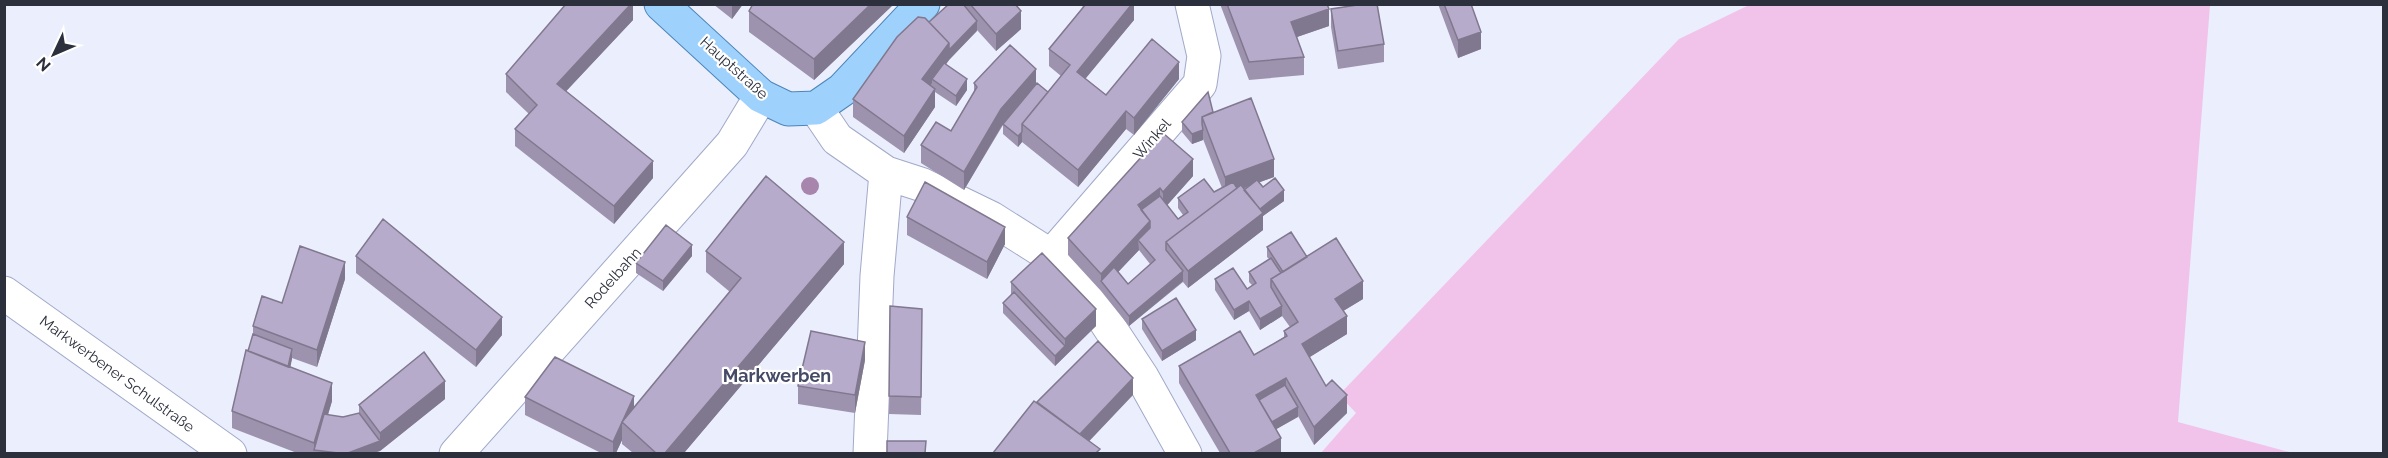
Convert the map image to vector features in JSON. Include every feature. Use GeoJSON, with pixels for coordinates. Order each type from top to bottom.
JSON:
{"type":"FeatureCollection","features":[{"type":"Feature","properties":{"kind":"main road","name":"Hauptstraße"},"geometry":{"type":"LineString","coordinates":[[662,4],[761,96],[788,109],[816,108]]}},
{"type":"Feature","properties":{"kind":"main road"},"geometry":{"type":"LineString","coordinates":[[816,108],[842,90],[923,4]]}},
{"type":"Feature","properties":{"kind":"street","name":"Winkel"},"geometry":{"type":"LineString","coordinates":[[1051,256],[1200,84],[1203,56],[1192,4]]}},
{"type":"Feature","properties":{"kind":"street","name":"Rodelbahn"},"geometry":{"type":"LineString","coordinates":[[456,453],[732,144],[761,96]]}},
{"type":"Feature","properties":{"kind":"street"},"geometry":{"type":"LineString","coordinates":[[816,108],[837,139],[886,173],[923,185],[981,213],[1051,256],[1098,310],[1142,377],[1185,453]]}},
{"type":"Feature","properties":{"kind":"street"},"geometry":{"type":"LineString","coordinates":[[870,453],[877,276],[886,173]]}},
{"type":"Feature","properties":{"kind":"street","name":"Markwerbener Schulstraße"},"geometry":{"type":"LineString","coordinates":[[4,293],[230,453]]}},
{"type":"Feature","properties":{"kind":"shaded area"},"geometry":{"type":"Polygon","coordinates":[[[1749,5],[2210,5],[2178,422],[2293,453],[1320,454],[1356,413],[1339,395],[1679,39],[1749,5]]]}},
{"type":"Feature","properties":{"kind":"building"},"geometry":{"type":"Polygon","coordinates":[[[566,4],[631,4],[557,84],[653,161],[614,206],[515,129],[537,105],[506,74],[566,4]]]}},
{"type":"Feature","properties":{"kind":"building"},"geometry":{"type":"Polygon","coordinates":[[[753,4],[871,4],[814,59],[749,11],[753,4]]]}},
{"type":"Feature","properties":{"kind":"building"},"geometry":{"type":"Polygon","coordinates":[[[949,4],[963,4],[977,21],[949,50],[949,43],[929,22],[949,4]]]}},
{"type":"Feature","properties":{"kind":"building"},"geometry":{"type":"Polygon","coordinates":[[[970,4],[1015,4],[1021,11],[996,34],[970,4]]]}},
{"type":"Feature","properties":{"kind":"building"},"geometry":{"type":"Polygon","coordinates":[[[1086,4],[1132,4],[1077,72],[1106,95],[1152,39],[1179,62],[1134,118],[1126,111],[1078,170],[1022,124],[1070,65],[1049,49],[1086,4]]]}},
{"type":"Feature","properties":{"kind":"building"},"geometry":{"type":"Polygon","coordinates":[[[1227,4],[1327,4],[1329,9],[1291,22],[1304,57],[1249,62],[1227,4]]]}},
{"type":"Feature","properties":{"kind":"building"},"geometry":{"type":"Polygon","coordinates":[[[1377,4],[1384,44],[1338,51],[1331,9],[1377,4]]]}},
{"type":"Feature","properties":{"kind":"building"},"geometry":{"type":"Polygon","coordinates":[[[1444,4],[1471,4],[1481,32],[1458,40],[1444,4]]]}},
{"type":"Feature","properties":{"kind":"building"},"geometry":{"type":"Polygon","coordinates":[[[918,17],[925,18],[949,43],[922,79],[935,89],[904,136],[853,99],[897,37],[918,17]]]}},
{"type":"Feature","properties":{"kind":"building"},"geometry":{"type":"Polygon","coordinates":[[[1010,45],[1036,69],[1001,109],[964,172],[921,145],[936,122],[951,131],[977,87],[974,83],[1010,45]]]}},
{"type":"Feature","properties":{"kind":"building"},"geometry":{"type":"Polygon","coordinates":[[[944,63],[967,79],[956,96],[932,79],[944,63]]]}},
{"type":"Feature","properties":{"kind":"building"},"geometry":{"type":"Polygon","coordinates":[[[1037,83],[1048,92],[1022,124],[1022,132],[1018,136],[1003,124],[1037,83]]]}},
{"type":"Feature","properties":{"kind":"building"},"geometry":{"type":"Polygon","coordinates":[[[1208,92],[1213,112],[1202,117],[1203,130],[1192,134],[1182,122],[1208,92]]]}},
{"type":"Feature","properties":{"kind":"building"},"geometry":{"type":"Polygon","coordinates":[[[1251,98],[1274,159],[1225,177],[1202,117],[1251,98]]]}},
{"type":"Feature","properties":{"kind":"building"},"geometry":{"type":"Polygon","coordinates":[[[1163,133],[1193,159],[1163,192],[1160,188],[1138,205],[1150,221],[1101,274],[1068,238],[1163,133]]]}},
{"type":"Feature","properties":{"kind":"building"},"geometry":{"type":"Polygon","coordinates":[[[766,176],[844,242],[665,453],[656,453],[622,422],[741,278],[706,251],[766,176]]]}},
{"type":"Feature","properties":{"kind":"building"},"geometry":{"type":"Polygon","coordinates":[[[1275,178],[1284,190],[1260,209],[1244,190],[1257,180],[1263,187],[1275,178]]]}},
{"type":"Feature","properties":{"kind":"building"},"geometry":{"type":"Polygon","coordinates":[[[1204,179],[1214,192],[1233,182],[1237,188],[1166,242],[1166,250],[1183,271],[1129,316],[1101,281],[1114,267],[1128,284],[1155,260],[1138,240],[1150,228],[1150,221],[1141,210],[1160,196],[1178,219],[1188,212],[1178,198],[1204,179]]]}},
{"type":"Feature","properties":{"kind":"building"},"geometry":{"type":"Polygon","coordinates":[[[925,182],[1005,227],[987,262],[907,217],[925,182]]]}},
{"type":"Feature","properties":{"kind":"building"},"geometry":{"type":"Polygon","coordinates":[[[1241,185],[1263,213],[1188,271],[1166,242],[1241,185]]]}},
{"type":"Feature","properties":{"kind":"building"},"geometry":{"type":"Polygon","coordinates":[[[383,219],[502,317],[476,350],[356,256],[383,219]]]}},
{"type":"Feature","properties":{"kind":"building"},"geometry":{"type":"Polygon","coordinates":[[[666,225],[692,245],[663,281],[636,263],[666,225]]]}},
{"type":"Feature","properties":{"kind":"building"},"geometry":{"type":"Polygon","coordinates":[[[1291,232],[1307,257],[1283,272],[1267,247],[1291,232]]]}},
{"type":"Feature","properties":{"kind":"building"},"geometry":{"type":"Polygon","coordinates":[[[1336,238],[1363,281],[1335,299],[1347,316],[1302,344],[1326,386],[1332,380],[1347,395],[1314,427],[1286,378],[1256,395],[1281,438],[1254,453],[1230,453],[1179,366],[1240,331],[1254,355],[1287,336],[1284,331],[1298,322],[1271,279],[1336,238]]]}},
{"type":"Feature","properties":{"kind":"building"},"geometry":{"type":"Polygon","coordinates":[[[300,246],[345,262],[317,350],[253,326],[262,296],[282,303],[300,246]]]}},
{"type":"Feature","properties":{"kind":"building"},"geometry":{"type":"Polygon","coordinates":[[[1042,253],[1096,309],[1065,339],[1011,282],[1042,253]]]}},
{"type":"Feature","properties":{"kind":"building"},"geometry":{"type":"Polygon","coordinates":[[[1271,258],[1281,273],[1271,279],[1271,287],[1282,306],[1260,319],[1249,301],[1234,310],[1215,279],[1233,268],[1247,289],[1256,283],[1249,272],[1271,258]]]}},
{"type":"Feature","properties":{"kind":"building"},"geometry":{"type":"Polygon","coordinates":[[[1014,292],[1065,346],[1055,356],[1003,303],[1014,292]]]}},
{"type":"Feature","properties":{"kind":"building"},"geometry":{"type":"Polygon","coordinates":[[[1176,298],[1196,330],[1162,351],[1142,319],[1176,298]]]}},
{"type":"Feature","properties":{"kind":"building"},"geometry":{"type":"Polygon","coordinates":[[[890,306],[922,309],[921,397],[889,396],[890,306]]]}},
{"type":"Feature","properties":{"kind":"building"},"geometry":{"type":"Polygon","coordinates":[[[811,331],[865,342],[855,395],[798,386],[811,331]]]}},
{"type":"Feature","properties":{"kind":"building"},"geometry":{"type":"Polygon","coordinates":[[[253,334],[292,349],[288,367],[248,351],[253,334]]]}},
{"type":"Feature","properties":{"kind":"building"},"geometry":{"type":"Polygon","coordinates":[[[1098,341],[1133,378],[1080,434],[1037,402],[1098,341]]]}},
{"type":"Feature","properties":{"kind":"building"},"geometry":{"type":"Polygon","coordinates":[[[246,350],[332,383],[314,443],[232,411],[246,350]]]}},
{"type":"Feature","properties":{"kind":"building"},"geometry":{"type":"Polygon","coordinates":[[[424,352],[445,381],[380,433],[359,405],[424,352]]]}},
{"type":"Feature","properties":{"kind":"building"},"geometry":{"type":"Polygon","coordinates":[[[555,357],[634,396],[613,442],[525,397],[555,357]]]}},
{"type":"Feature","properties":{"kind":"building"},"geometry":{"type":"Polygon","coordinates":[[[1285,385],[1298,407],[1272,422],[1259,400],[1285,385]]]}},
{"type":"Feature","properties":{"kind":"building"},"geometry":{"type":"Polygon","coordinates":[[[1034,401],[1100,449],[1096,453],[993,453],[1034,401]]]}},
{"type":"Feature","properties":{"kind":"building"},"geometry":{"type":"Polygon","coordinates":[[[359,413],[380,441],[348,453],[314,450],[324,414],[343,417],[359,413]]]}},
{"type":"Feature","properties":{"kind":"building"},"geometry":{"type":"Polygon","coordinates":[[[887,441],[926,441],[925,453],[887,453],[887,441]]]}},
{"type":"Feature","properties":{"kind":"district","name":"Markwerben"},"geometry":{"type":"Point","coordinates":[777,376]}}]}
